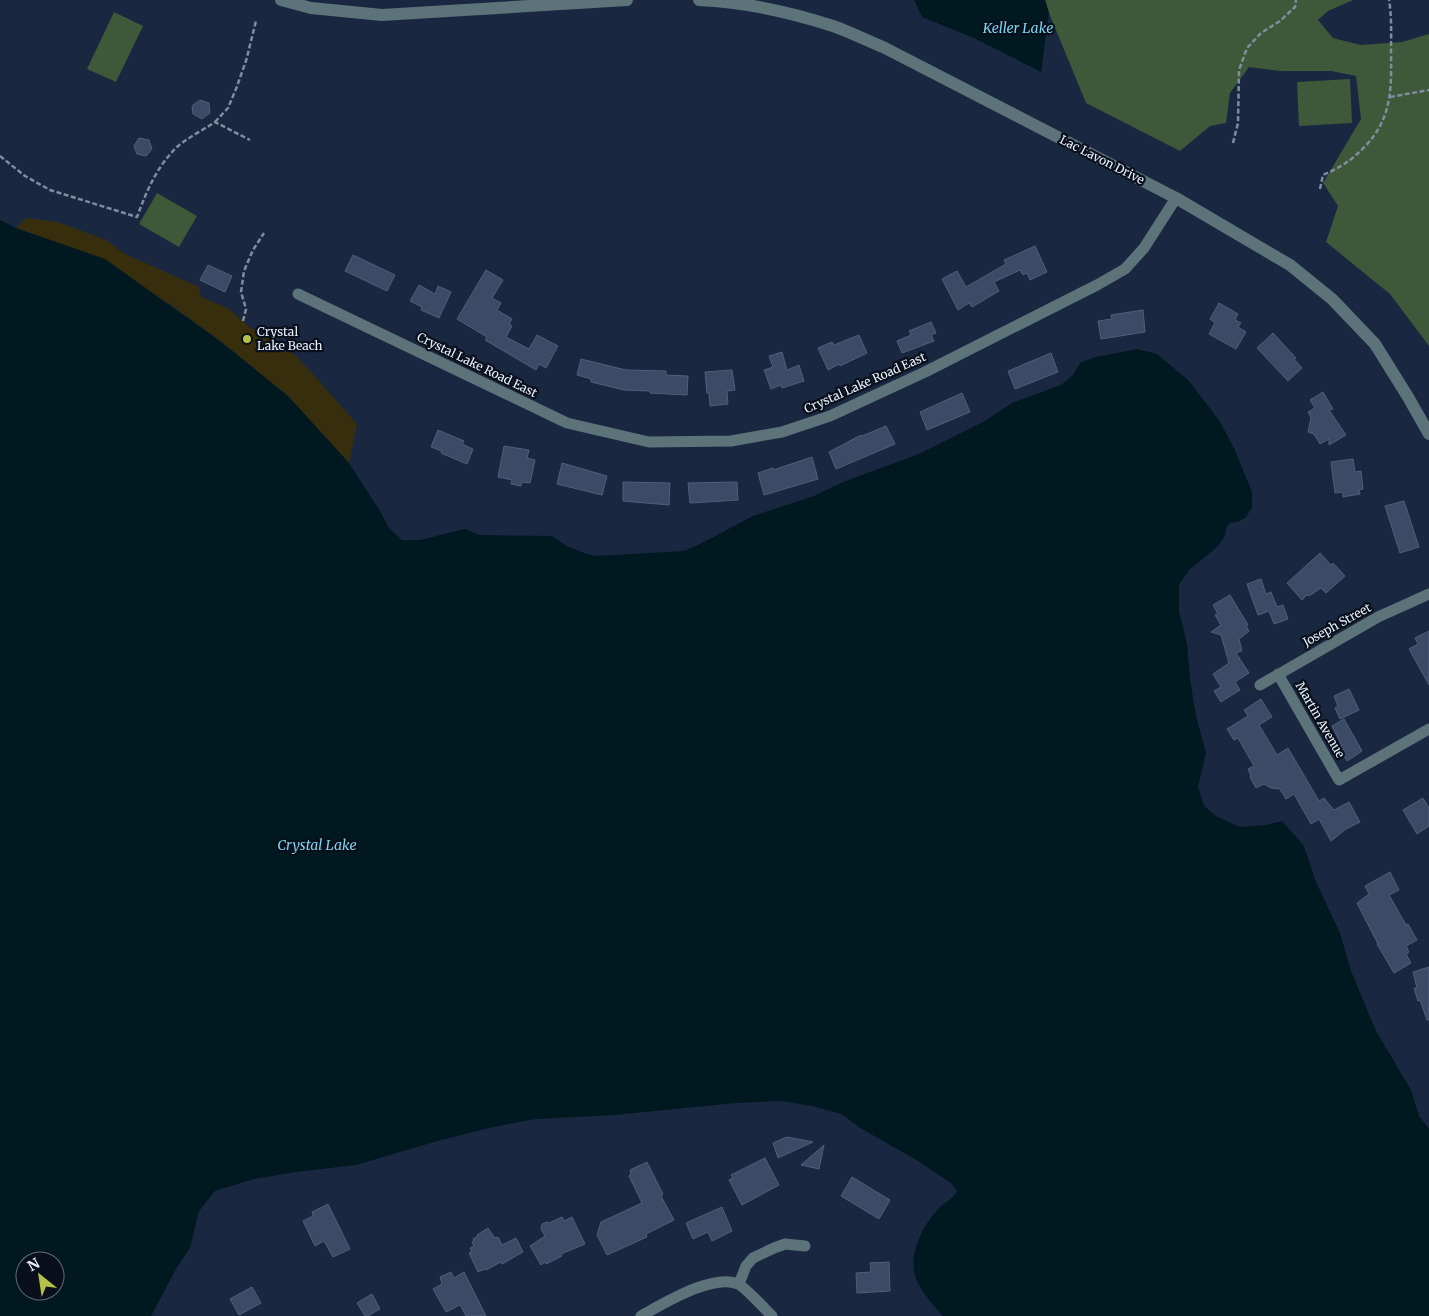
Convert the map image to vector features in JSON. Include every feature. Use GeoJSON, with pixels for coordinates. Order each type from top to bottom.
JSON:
{"type":"FeatureCollection","features":[{"type":"Feature","properties":{"kind":"street"},"geometry":{"type":"LineString","coordinates":[[281,0],[311,8],[382,15],[627,0]]}},
{"type":"Feature","properties":{"kind":"street","name":"Lac Lavon Drive"},"geometry":{"type":"LineString","coordinates":[[699,0],[721,1],[774,10],[833,26],[883,47],[1176,198],[1290,265],[1332,300],[1375,344],[1429,434]]}},
{"type":"Feature","properties":{"kind":"street","name":"Crystal Lake Road East"},"geometry":{"type":"LineString","coordinates":[[298,294],[567,423],[648,442],[731,441],[782,432],[830,416],[925,372],[1097,285],[1125,269],[1144,248],[1176,198]]}},
{"type":"Feature","properties":{"kind":"street","name":"Joseph Street"},"geometry":{"type":"LineString","coordinates":[[1260,685],[1378,617],[1429,594]]}},
{"type":"Feature","properties":{"kind":"street","name":"Martin Avenue"},"geometry":{"type":"LineString","coordinates":[[1278,674],[1339,780],[1429,729]]}},
{"type":"Feature","properties":{"kind":"street"},"geometry":{"type":"LineString","coordinates":[[740,1284],[746,1266],[753,1258],[785,1244],[805,1246]]}},
{"type":"Feature","properties":{"kind":"street"},"geometry":{"type":"LineString","coordinates":[[640,1316],[694,1288],[725,1282],[740,1284],[772,1316]]}},
{"type":"Feature","properties":{"kind":"path"},"geometry":{"type":"LineString","coordinates":[[1233,143],[1238,123],[1239,70],[1247,48],[1261,33],[1280,21],[1295,7],[1296,0]]}},
{"type":"Feature","properties":{"kind":"path"},"geometry":{"type":"LineString","coordinates":[[1320,189],[1323,176],[1349,161],[1374,138],[1384,118],[1390,97],[1391,80],[1392,14],[1389,0]]}},
{"type":"Feature","properties":{"kind":"path"},"geometry":{"type":"LineString","coordinates":[[0,156],[25,176],[50,190],[137,217],[156,172],[180,145],[215,122],[228,108],[246,61],[256,21]]}},
{"type":"Feature","properties":{"kind":"path"},"geometry":{"type":"LineString","coordinates":[[1390,97],[1429,90]]}},
{"type":"Feature","properties":{"kind":"path"},"geometry":{"type":"LineString","coordinates":[[215,122],[250,140]]}},
{"type":"Feature","properties":{"kind":"path"},"geometry":{"type":"LineString","coordinates":[[243,321],[246,309],[241,292],[244,271],[264,233]]}},
{"type":"Feature","properties":{"kind":"green space"},"geometry":{"type":"Polygon","coordinates":[[[1045,0],[1353,0],[1328,11],[1318,20],[1333,38],[1361,45],[1402,42],[1429,34],[1429,346],[1390,294],[1326,242],[1338,206],[1323,183],[1361,119],[1356,76],[1331,71],[1281,71],[1249,67],[1230,93],[1226,123],[1210,126],[1180,151],[1086,103],[1045,0]]]}},
{"type":"Feature","properties":{"kind":"green space"},"geometry":{"type":"Polygon","coordinates":[[[114,12],[143,26],[116,82],[87,69],[114,12]]]}},
{"type":"Feature","properties":{"kind":"green space"},"geometry":{"type":"Polygon","coordinates":[[[1350,79],[1352,123],[1299,126],[1297,82],[1350,79]]]}},
{"type":"Feature","properties":{"kind":"green space"},"geometry":{"type":"Polygon","coordinates":[[[157,193],[197,216],[179,247],[139,224],[157,193]]]}},
{"type":"Feature","properties":{"kind":"sand","name":"Crystal Lake Beach"},"geometry":{"type":"Polygon","coordinates":[[[26,218],[58,222],[106,240],[125,254],[199,287],[201,297],[228,308],[251,328],[273,338],[290,350],[357,424],[349,463],[288,396],[220,341],[171,305],[16,228],[26,218]]]}},
{"type":"Feature","properties":{"kind":"water","name":"Keller Lake"},"geometry":{"type":"Polygon","coordinates":[[[914,0],[1045,0],[1049,13],[1041,72],[974,38],[922,17],[914,0]]]}},
{"type":"Feature","properties":{"kind":"water","name":"Crystal Lake"},"geometry":{"type":"Polygon","coordinates":[[[0,220],[16,228],[105,259],[220,341],[288,396],[349,463],[389,528],[402,540],[420,540],[465,529],[479,535],[552,536],[565,545],[595,556],[684,551],[753,516],[814,496],[843,482],[919,454],[985,421],[1012,403],[1061,385],[1073,375],[1081,362],[1137,349],[1157,354],[1188,380],[1219,420],[1234,448],[1252,492],[1252,508],[1245,518],[1230,523],[1226,528],[1225,536],[1217,547],[1189,570],[1179,585],[1179,611],[1187,644],[1196,716],[1206,753],[1198,787],[1204,806],[1216,816],[1240,827],[1266,825],[1282,821],[1304,846],[1316,882],[1340,933],[1351,971],[1376,1031],[1411,1090],[1419,1116],[1429,1129],[1429,1316],[943,1316],[918,1284],[914,1270],[914,1260],[915,1251],[922,1232],[938,1209],[957,1191],[951,1183],[918,1161],[862,1129],[841,1114],[812,1106],[781,1101],[736,1103],[614,1115],[536,1119],[493,1127],[434,1142],[356,1165],[254,1179],[215,1191],[199,1211],[190,1248],[177,1267],[151,1316],[0,1316],[0,220]]]}},
{"type":"Feature","properties":{"kind":"building"},"geometry":{"type":"Polygon","coordinates":[[[200,100],[209,103],[210,113],[202,119],[193,114],[192,106],[200,100]]]}},
{"type":"Feature","properties":{"kind":"building"},"geometry":{"type":"Polygon","coordinates":[[[139,138],[149,140],[152,149],[146,156],[137,154],[134,146],[139,138]]]}},
{"type":"Feature","properties":{"kind":"building"},"geometry":{"type":"Polygon","coordinates":[[[1035,246],[1047,272],[1030,280],[1027,273],[1023,275],[1020,270],[994,282],[999,291],[972,307],[969,303],[958,310],[942,279],[957,271],[966,287],[1006,264],[1004,260],[1035,246]]]}},
{"type":"Feature","properties":{"kind":"building"},"geometry":{"type":"Polygon","coordinates":[[[353,255],[395,275],[387,291],[345,271],[353,255]]]}},
{"type":"Feature","properties":{"kind":"building"},"geometry":{"type":"Polygon","coordinates":[[[208,265],[232,276],[225,292],[200,280],[208,265]]]}},
{"type":"Feature","properties":{"kind":"building"},"geometry":{"type":"Polygon","coordinates":[[[486,270],[503,280],[492,298],[501,303],[497,310],[512,319],[509,324],[512,326],[506,337],[529,349],[537,335],[558,346],[546,368],[539,364],[536,370],[485,340],[487,337],[457,319],[486,270]]]}},
{"type":"Feature","properties":{"kind":"building"},"geometry":{"type":"Polygon","coordinates":[[[419,285],[435,294],[438,286],[451,292],[439,318],[421,310],[422,307],[410,301],[419,285]]]}},
{"type":"Feature","properties":{"kind":"building"},"geometry":{"type":"Polygon","coordinates":[[[1219,303],[1238,314],[1235,320],[1241,323],[1238,327],[1246,332],[1236,349],[1209,334],[1215,323],[1210,319],[1219,303]]]}},
{"type":"Feature","properties":{"kind":"building"},"geometry":{"type":"Polygon","coordinates":[[[1143,310],[1145,332],[1101,339],[1098,321],[1112,319],[1111,315],[1143,310]]]}},
{"type":"Feature","properties":{"kind":"building"},"geometry":{"type":"Polygon","coordinates":[[[931,322],[936,333],[931,335],[934,341],[902,353],[897,341],[911,335],[909,331],[931,322]]]}},
{"type":"Feature","properties":{"kind":"building"},"geometry":{"type":"Polygon","coordinates":[[[1273,333],[1296,358],[1294,359],[1302,368],[1288,381],[1257,348],[1273,333]]]}},
{"type":"Feature","properties":{"kind":"building"},"geometry":{"type":"Polygon","coordinates":[[[859,335],[867,353],[828,370],[818,348],[832,342],[834,345],[859,335]]]}},
{"type":"Feature","properties":{"kind":"building"},"geometry":{"type":"Polygon","coordinates":[[[782,352],[787,370],[799,365],[804,381],[782,388],[781,385],[771,389],[764,370],[773,367],[769,356],[782,352]]]}},
{"type":"Feature","properties":{"kind":"building"},"geometry":{"type":"Polygon","coordinates":[[[1051,353],[1058,372],[1015,389],[1008,371],[1051,353]]]}},
{"type":"Feature","properties":{"kind":"building"},"geometry":{"type":"Polygon","coordinates":[[[581,359],[626,370],[666,371],[666,375],[688,376],[687,395],[624,390],[591,382],[591,379],[577,375],[581,359]]]}},
{"type":"Feature","properties":{"kind":"building"},"geometry":{"type":"Polygon","coordinates":[[[732,370],[735,390],[727,391],[728,404],[710,406],[705,372],[732,370]]]}},
{"type":"Feature","properties":{"kind":"building"},"geometry":{"type":"Polygon","coordinates":[[[1323,392],[1333,409],[1329,410],[1346,435],[1329,445],[1329,439],[1320,444],[1314,434],[1308,432],[1311,418],[1308,412],[1315,408],[1310,400],[1323,392]]]}},
{"type":"Feature","properties":{"kind":"building"},"geometry":{"type":"Polygon","coordinates":[[[962,393],[970,412],[927,430],[920,412],[962,393]]]}},
{"type":"Feature","properties":{"kind":"building"},"geometry":{"type":"Polygon","coordinates":[[[886,426],[895,444],[836,469],[829,452],[861,435],[886,426]]]}},
{"type":"Feature","properties":{"kind":"building"},"geometry":{"type":"Polygon","coordinates":[[[438,430],[464,441],[462,444],[473,449],[467,464],[431,447],[438,430]]]}},
{"type":"Feature","properties":{"kind":"building"},"geometry":{"type":"Polygon","coordinates":[[[504,446],[529,450],[527,458],[535,460],[530,483],[522,482],[521,486],[511,484],[512,480],[498,477],[504,446]]]}},
{"type":"Feature","properties":{"kind":"building"},"geometry":{"type":"Polygon","coordinates":[[[812,457],[818,479],[764,495],[758,473],[812,457]]]}},
{"type":"Feature","properties":{"kind":"building"},"geometry":{"type":"Polygon","coordinates":[[[1353,459],[1355,472],[1361,471],[1363,489],[1359,490],[1360,494],[1343,497],[1343,492],[1335,493],[1331,462],[1353,459]]]}},
{"type":"Feature","properties":{"kind":"building"},"geometry":{"type":"Polygon","coordinates":[[[562,463],[607,476],[602,495],[557,484],[562,463]]]}},
{"type":"Feature","properties":{"kind":"building"},"geometry":{"type":"Polygon","coordinates":[[[623,482],[670,483],[669,505],[623,501],[623,482]]]}},
{"type":"Feature","properties":{"kind":"building"},"geometry":{"type":"Polygon","coordinates":[[[737,482],[738,500],[690,503],[688,483],[737,482]]]}},
{"type":"Feature","properties":{"kind":"building"},"geometry":{"type":"Polygon","coordinates":[[[1404,501],[1419,547],[1400,553],[1385,506],[1404,501]]]}},
{"type":"Feature","properties":{"kind":"building"},"geometry":{"type":"Polygon","coordinates":[[[1320,553],[1345,576],[1326,593],[1321,588],[1309,596],[1307,595],[1302,600],[1287,583],[1320,553]]]}},
{"type":"Feature","properties":{"kind":"building"},"geometry":{"type":"Polygon","coordinates":[[[1261,579],[1266,594],[1271,592],[1277,607],[1283,605],[1288,619],[1274,624],[1269,611],[1258,615],[1247,584],[1261,579]]]}},
{"type":"Feature","properties":{"kind":"building"},"geometry":{"type":"Polygon","coordinates":[[[1230,595],[1248,625],[1246,626],[1249,631],[1239,639],[1242,651],[1236,653],[1249,673],[1235,682],[1240,690],[1221,702],[1214,691],[1221,687],[1213,674],[1229,663],[1221,635],[1211,632],[1221,625],[1215,615],[1218,614],[1213,605],[1230,595]]]}},
{"type":"Feature","properties":{"kind":"building"},"geometry":{"type":"Polygon","coordinates":[[[1429,631],[1429,685],[1409,649],[1418,644],[1415,638],[1429,631]]]}},
{"type":"Feature","properties":{"kind":"building"},"geometry":{"type":"Polygon","coordinates":[[[1349,689],[1359,710],[1340,719],[1335,708],[1338,706],[1334,696],[1349,689]]]}},
{"type":"Feature","properties":{"kind":"building"},"geometry":{"type":"Polygon","coordinates":[[[1261,699],[1272,717],[1259,725],[1277,755],[1288,748],[1319,801],[1324,798],[1334,810],[1349,802],[1360,822],[1346,829],[1331,841],[1319,819],[1311,824],[1294,794],[1286,799],[1280,789],[1271,788],[1264,784],[1256,788],[1250,777],[1248,769],[1254,766],[1238,738],[1234,740],[1227,729],[1248,716],[1244,710],[1261,699]]]}},
{"type":"Feature","properties":{"kind":"building"},"geometry":{"type":"Polygon","coordinates":[[[1344,719],[1362,751],[1347,761],[1339,748],[1342,746],[1332,726],[1344,719]]]}},
{"type":"Feature","properties":{"kind":"building"},"geometry":{"type":"Polygon","coordinates":[[[1423,798],[1429,808],[1429,826],[1417,834],[1403,810],[1423,798]]]}},
{"type":"Feature","properties":{"kind":"building"},"geometry":{"type":"Polygon","coordinates":[[[1390,872],[1399,890],[1389,895],[1417,940],[1406,946],[1409,952],[1406,954],[1411,963],[1394,973],[1357,903],[1369,894],[1365,886],[1390,872]]]}},
{"type":"Feature","properties":{"kind":"building"},"geometry":{"type":"Polygon","coordinates":[[[1429,967],[1429,1020],[1427,1020],[1414,988],[1417,988],[1413,972],[1429,967]]]}},
{"type":"Feature","properties":{"kind":"building"},"geometry":{"type":"Polygon","coordinates":[[[787,1137],[813,1142],[778,1158],[773,1143],[787,1137]]]}},
{"type":"Feature","properties":{"kind":"building"},"geometry":{"type":"Polygon","coordinates":[[[824,1145],[819,1169],[801,1165],[824,1145]]]}},
{"type":"Feature","properties":{"kind":"building"},"geometry":{"type":"Polygon","coordinates":[[[765,1158],[779,1185],[742,1205],[729,1180],[733,1178],[731,1175],[765,1158]]]}},
{"type":"Feature","properties":{"kind":"building"},"geometry":{"type":"Polygon","coordinates":[[[647,1162],[663,1194],[661,1196],[674,1220],[646,1234],[647,1237],[607,1255],[597,1235],[601,1222],[642,1203],[629,1176],[631,1174],[630,1170],[647,1162]]]}},
{"type":"Feature","properties":{"kind":"building"},"geometry":{"type":"Polygon","coordinates":[[[852,1177],[890,1200],[879,1219],[841,1196],[852,1177]]]}},
{"type":"Feature","properties":{"kind":"building"},"geometry":{"type":"Polygon","coordinates":[[[328,1204],[350,1249],[333,1257],[324,1241],[315,1246],[303,1221],[313,1216],[312,1212],[328,1204]]]}},
{"type":"Feature","properties":{"kind":"building"},"geometry":{"type":"Polygon","coordinates":[[[722,1207],[732,1231],[712,1241],[708,1232],[693,1239],[686,1223],[722,1207]]]}},
{"type":"Feature","properties":{"kind":"building"},"geometry":{"type":"Polygon","coordinates":[[[562,1217],[564,1221],[572,1217],[585,1244],[541,1265],[530,1246],[545,1236],[541,1229],[542,1224],[562,1217]]]}},
{"type":"Feature","properties":{"kind":"building"},"geometry":{"type":"Polygon","coordinates":[[[488,1228],[495,1238],[498,1237],[502,1245],[516,1238],[523,1252],[502,1264],[501,1262],[478,1272],[469,1253],[472,1252],[470,1248],[474,1246],[473,1239],[488,1228]]]}},
{"type":"Feature","properties":{"kind":"building"},"geometry":{"type":"Polygon","coordinates":[[[889,1262],[890,1291],[857,1293],[856,1273],[871,1272],[870,1263],[889,1262]]]}},
{"type":"Feature","properties":{"kind":"building"},"geometry":{"type":"Polygon","coordinates":[[[451,1272],[454,1278],[464,1272],[486,1316],[466,1316],[460,1305],[446,1312],[433,1289],[442,1284],[440,1277],[451,1272]]]}},
{"type":"Feature","properties":{"kind":"building"},"geometry":{"type":"Polygon","coordinates":[[[252,1287],[261,1303],[239,1315],[230,1299],[252,1287]]]}},
{"type":"Feature","properties":{"kind":"building"},"geometry":{"type":"Polygon","coordinates":[[[372,1294],[380,1309],[365,1316],[357,1303],[372,1294]]]}},
{"type":"Feature","properties":{"kind":"place","name":"Crystal Lake Beach"},"geometry":{"type":"Point","coordinates":[247,339]}}]}
